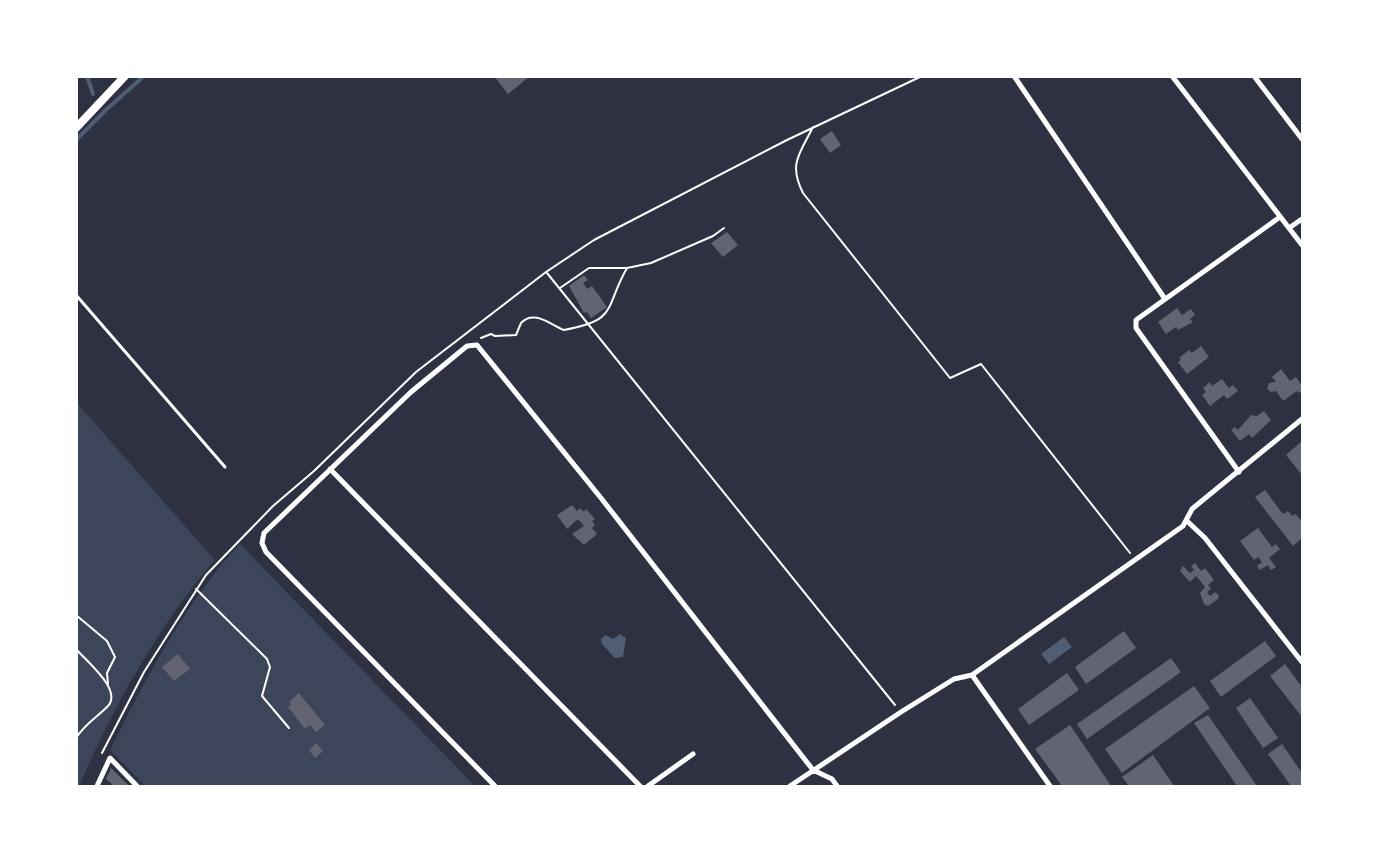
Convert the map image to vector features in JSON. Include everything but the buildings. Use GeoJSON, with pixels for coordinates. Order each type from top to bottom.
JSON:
{"type":"FeatureCollection","features":[{"type":"Feature","properties":{"kind":"main road"},"geometry":{"type":"LineString","coordinates":[[76,128],[125,76]]}},
{"type":"Feature","properties":{"kind":"street"},"geometry":{"type":"LineString","coordinates":[[1014,76],[1165,299]]}},
{"type":"Feature","properties":{"kind":"street"},"geometry":{"type":"LineString","coordinates":[[1172,76],[1302,245]]}},
{"type":"Feature","properties":{"kind":"street"},"geometry":{"type":"LineString","coordinates":[[1254,76],[1302,139]]}},
{"type":"Feature","properties":{"kind":"street"},"geometry":{"type":"LineString","coordinates":[[1239,472],[1136,328],[1136,320],[1280,217]]}},
{"type":"Feature","properties":{"kind":"street"},"geometry":{"type":"LineString","coordinates":[[1289,228],[1302,219]]}},
{"type":"Feature","properties":{"kind":"street"},"geometry":{"type":"LineString","coordinates":[[495,786],[266,552],[262,543],[264,533],[411,392],[467,346],[477,345],[601,498],[813,770],[832,779],[837,786]]}},
{"type":"Feature","properties":{"kind":"street"},"geometry":{"type":"LineString","coordinates":[[790,786],[954,679],[972,675],[1135,559],[1187,520],[1192,508],[1302,419]]}},
{"type":"Feature","properties":{"kind":"street"},"geometry":{"type":"LineString","coordinates":[[330,469],[640,786]]}},
{"type":"Feature","properties":{"kind":"street"},"geometry":{"type":"LineString","coordinates":[[1187,520],[1205,538],[1302,662]]}},
{"type":"Feature","properties":{"kind":"street"},"geometry":{"type":"LineString","coordinates":[[972,675],[1050,786]]}},
{"type":"Feature","properties":{"kind":"street"},"geometry":{"type":"LineString","coordinates":[[648,786],[693,754]]}},
{"type":"Feature","properties":{"kind":"street"},"geometry":{"type":"LineString","coordinates":[[97,786],[110,758],[137,786]]}},
{"type":"Feature","properties":{"kind":"lane"},"geometry":{"type":"LineString","coordinates":[[76,295],[225,467]]}},
{"type":"Feature","properties":{"kind":"path"},"geometry":{"type":"LineString","coordinates":[[100,757],[144,672],[196,589],[231,546],[410,378],[546,272],[594,240],[813,127],[922,76]]}},
{"type":"Feature","properties":{"kind":"path"},"geometry":{"type":"LineString","coordinates":[[813,127],[796,160],[796,176],[803,193],[950,378],[981,364],[1135,559]]}},
{"type":"Feature","properties":{"kind":"path"},"geometry":{"type":"LineString","coordinates":[[560,288],[595,266],[627,268],[663,259],[713,236],[724,228]]}},
{"type":"Feature","properties":{"kind":"path"},"geometry":{"type":"LineString","coordinates":[[477,345],[485,335],[516,335],[525,319],[549,320],[564,330],[589,324],[607,313],[627,268]]}},
{"type":"Feature","properties":{"kind":"path"},"geometry":{"type":"LineString","coordinates":[[546,272],[901,712]]}},
{"type":"Feature","properties":{"kind":"path"},"geometry":{"type":"LineString","coordinates":[[196,589],[267,659],[270,667],[262,696],[290,728]]}},
{"type":"Feature","properties":{"kind":"path"},"geometry":{"type":"LineString","coordinates":[[76,615],[111,646],[115,657],[107,673],[108,684]]}},
{"type":"Feature","properties":{"kind":"path"},"geometry":{"type":"LineString","coordinates":[[76,649],[108,684],[112,693],[109,705],[88,722],[76,738]]}},
{"type":"Feature","properties":{"kind":"shaded area"},"geometry":{"type":"Polygon","coordinates":[[[76,402],[215,560],[194,585],[156,639],[122,697],[79,786],[76,786],[76,402]]]}},
{"type":"Feature","properties":{"kind":"shaded area"},"geometry":{"type":"Polygon","coordinates":[[[240,544],[475,786],[145,786],[110,750],[168,642],[201,592],[240,544]]]}},
{"type":"Feature","properties":{"kind":"shaded area"},"geometry":{"type":"Polygon","coordinates":[[[620,634],[626,638],[623,657],[615,658],[602,644],[601,639],[606,635],[613,639],[620,634]]]}},
{"type":"Feature","properties":{"kind":"shaded area"},"geometry":{"type":"Polygon","coordinates":[[[1064,637],[1072,647],[1049,664],[1041,654],[1064,637]]]}},
{"type":"Feature","properties":{"kind":"waterway"},"geometry":{"type":"LineString","coordinates":[[87,76],[93,94]]}},
{"type":"Feature","properties":{"kind":"waterway"},"geometry":{"type":"LineString","coordinates":[[76,140],[144,76]]}}]}
